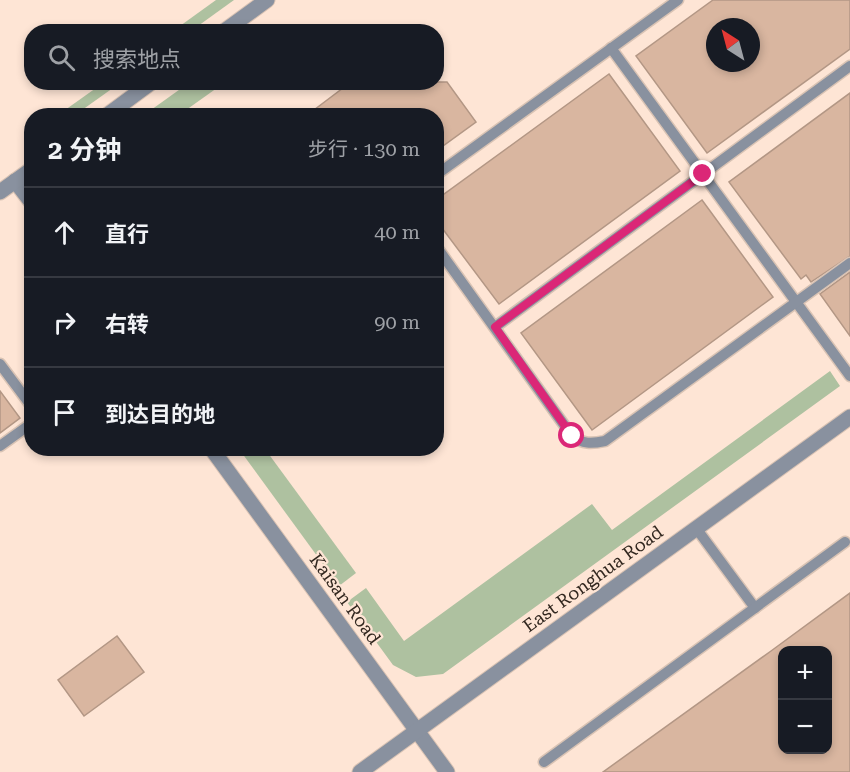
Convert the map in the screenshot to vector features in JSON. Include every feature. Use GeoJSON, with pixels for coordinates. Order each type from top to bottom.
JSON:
{"type":"FeatureCollection","features":[{"type":"Feature","properties":{"kind":"street"},"geometry":{"type":"LineString","coordinates":[[234,24],[267,0]]}},
{"type":"Feature","properties":{"kind":"street"},"geometry":{"type":"LineString","coordinates":[[117,108],[141,90]]}},
{"type":"Feature","properties":{"kind":"street"},"geometry":{"type":"LineString","coordinates":[[0,192],[24,175]]}},
{"type":"Feature","properties":{"kind":"street"},"geometry":{"type":"LineString","coordinates":[[15,181],[24,193]]}},
{"type":"Feature","properties":{"kind":"street","name":"East Ronghua Road"},"geometry":{"type":"LineString","coordinates":[[360,772],[850,417]]}},
{"type":"Feature","properties":{"kind":"street","name":"Kaisan Road"},"geometry":{"type":"LineString","coordinates":[[217,456],[447,772]]}},
{"type":"Feature","properties":{"kind":"lane"},"geometry":{"type":"LineString","coordinates":[[444,169],[678,0]]}},
{"type":"Feature","properties":{"kind":"lane"},"geometry":{"type":"LineString","coordinates":[[611,48],[850,376]]}},
{"type":"Feature","properties":{"kind":"lane"},"geometry":{"type":"LineString","coordinates":[[495,327],[850,66]]}},
{"type":"Feature","properties":{"kind":"lane"},"geometry":{"type":"LineString","coordinates":[[444,257],[572,436],[581,443],[592,444],[605,441],[850,263]]}},
{"type":"Feature","properties":{"kind":"lane"},"geometry":{"type":"LineString","coordinates":[[0,364],[24,396]]}},
{"type":"Feature","properties":{"kind":"lane"},"geometry":{"type":"LineString","coordinates":[[0,446],[24,429]]}},
{"type":"Feature","properties":{"kind":"lane"},"geometry":{"type":"LineString","coordinates":[[696,528],[755,608]]}},
{"type":"Feature","properties":{"kind":"lane"},"geometry":{"type":"LineString","coordinates":[[544,762],[845,542]]}},
{"type":"Feature","properties":{"kind":"green space"},"geometry":{"type":"Polygon","coordinates":[[[216,0],[234,0],[201,24],[183,24],[216,0]]]}},
{"type":"Feature","properties":{"kind":"green space"},"geometry":{"type":"Polygon","coordinates":[[[93,90],[110,90],[85,108],[68,108],[93,90]]]}},
{"type":"Feature","properties":{"kind":"green space"},"geometry":{"type":"Polygon","coordinates":[[[179,90],[214,90],[189,108],[154,108],[179,90]]]}},
{"type":"Feature","properties":{"kind":"green space"},"geometry":{"type":"Polygon","coordinates":[[[830,371],[840,386],[443,674],[416,677],[393,665],[347,602],[366,588],[404,641],[592,504],[612,530],[830,371]]]}},
{"type":"Feature","properties":{"kind":"green space"},"geometry":{"type":"Polygon","coordinates":[[[244,456],[270,456],[356,573],[339,586],[244,456]]]}},
{"type":"Feature","properties":{"kind":"building"},"geometry":{"type":"Polygon","coordinates":[[[713,0],[850,0],[850,49],[707,153],[636,56],[713,0]]]}},
{"type":"Feature","properties":{"kind":"building"},"geometry":{"type":"Polygon","coordinates":[[[609,74],[680,171],[499,304],[444,231],[444,194],[609,74]]]}},
{"type":"Feature","properties":{"kind":"building"},"geometry":{"type":"Polygon","coordinates":[[[444,82],[447,82],[476,122],[444,145],[444,108],[317,108],[340,90],[444,90],[444,82]]]}},
{"type":"Feature","properties":{"kind":"building"},"geometry":{"type":"Polygon","coordinates":[[[850,93],[850,256],[811,282],[806,275],[801,279],[729,182],[850,93]]]}},
{"type":"Feature","properties":{"kind":"building"},"geometry":{"type":"Polygon","coordinates":[[[702,200],[773,297],[592,430],[521,333],[702,200]]]}},
{"type":"Feature","properties":{"kind":"building"},"geometry":{"type":"Polygon","coordinates":[[[850,272],[850,336],[820,294],[850,272]]]}},
{"type":"Feature","properties":{"kind":"building"},"geometry":{"type":"Polygon","coordinates":[[[0,391],[20,418],[0,433],[0,391]]]}},
{"type":"Feature","properties":{"kind":"building"},"geometry":{"type":"Polygon","coordinates":[[[850,593],[850,772],[603,772],[771,651],[850,593]]]}},
{"type":"Feature","properties":{"kind":"building"},"geometry":{"type":"Polygon","coordinates":[[[117,636],[144,672],[84,716],[58,680],[117,636]]]}},
{"type":"Feature","properties":{"kind":"route"},"geometry":{"type":"LineString","coordinates":[[572,436],[495,327],[703,174]]}}]}
